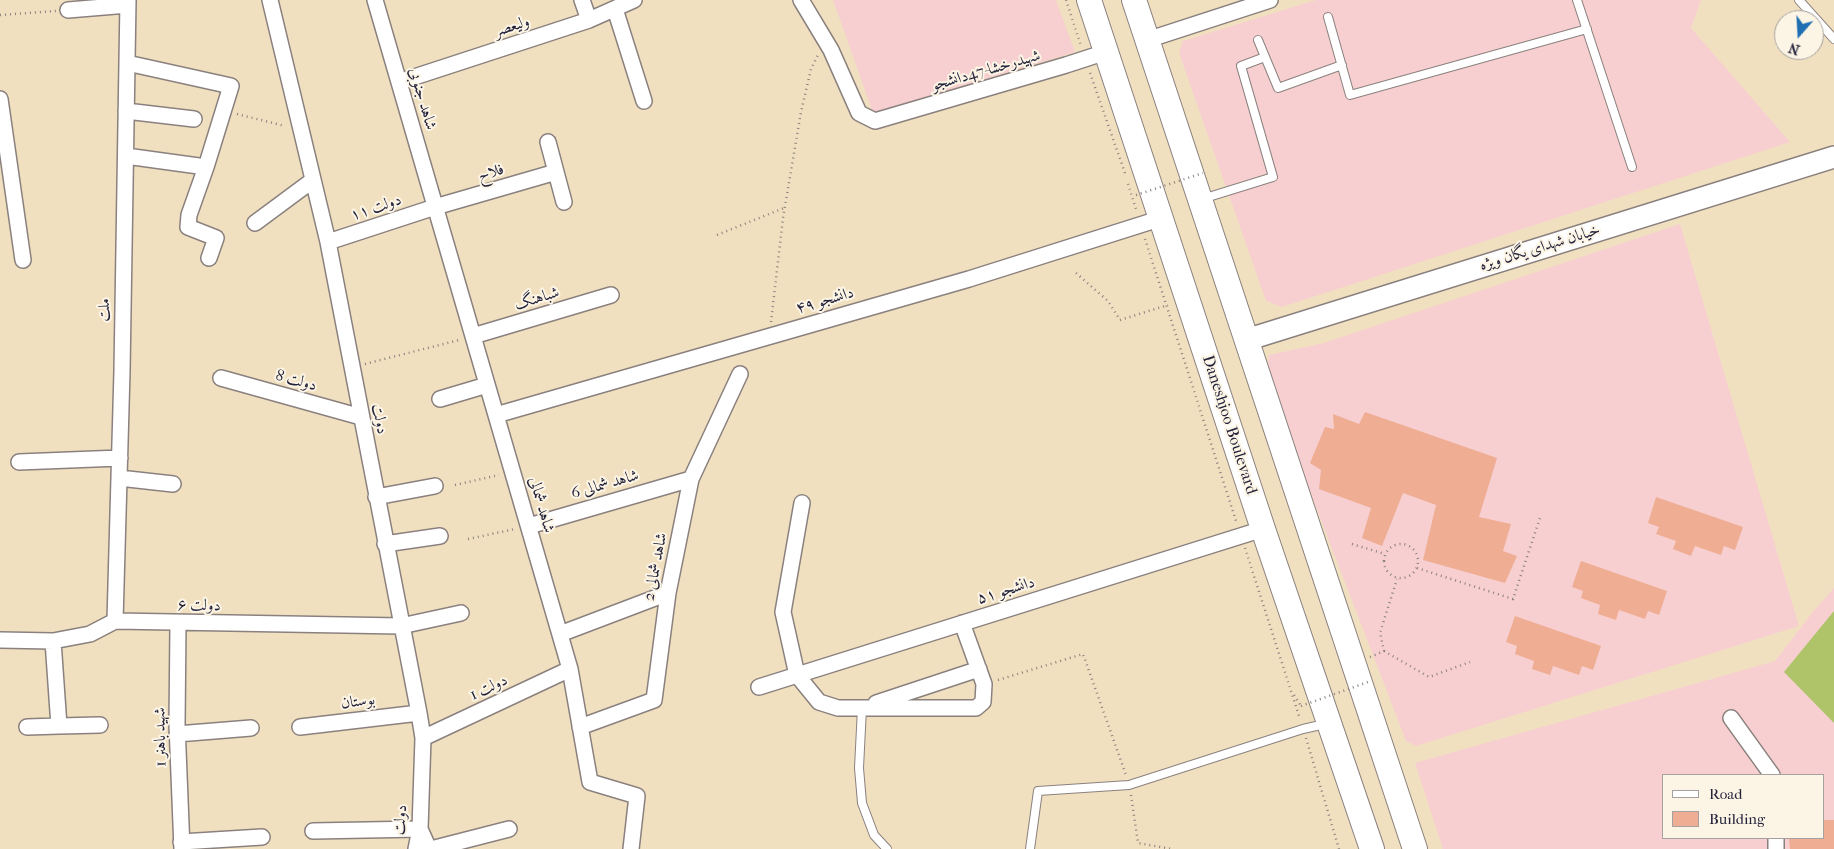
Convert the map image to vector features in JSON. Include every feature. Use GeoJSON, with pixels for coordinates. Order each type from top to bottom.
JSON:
{"type":"FeatureCollection","features":[{"type":"Feature","properties":{"kind":"main road","name":"Daneshjoo Boulevard"},"geometry":{"type":"LineString","coordinates":[[1089,0],[1096,55],[1177,302],[1263,529],[1372,849]]}},
{"type":"Feature","properties":{"kind":"main road"},"geometry":{"type":"LineString","coordinates":[[1134,0],[1415,849]]}},
{"type":"Feature","properties":{"kind":"street","name":"دولت"},"geometry":{"type":"LineString","coordinates":[[270,0],[328,242],[419,713],[422,738],[420,829],[416,849]]}},
{"type":"Feature","properties":{"kind":"street","name":"شاهد جنوبی"},"geometry":{"type":"LineString","coordinates":[[375,0],[436,207]]}},
{"type":"Feature","properties":{"kind":"street"},"geometry":{"type":"LineString","coordinates":[[582,0],[589,20]]}},
{"type":"Feature","properties":{"kind":"street","name":"ولیعصر"},"geometry":{"type":"LineString","coordinates":[[399,82],[589,20],[634,0]]}},
{"type":"Feature","properties":{"kind":"street"},"geometry":{"type":"LineString","coordinates":[[802,0],[826,40]]}},
{"type":"Feature","properties":{"kind":"street"},"geometry":{"type":"LineString","coordinates":[[1147,40],[1270,0]]}},
{"type":"Feature","properties":{"kind":"street"},"geometry":{"type":"LineString","coordinates":[[68,10],[128,3]]}},
{"type":"Feature","properties":{"kind":"street","name":"ملت"},"geometry":{"type":"LineString","coordinates":[[114,621],[120,458],[128,3]]}},
{"type":"Feature","properties":{"kind":"street"},"geometry":{"type":"LineString","coordinates":[[615,9],[644,101]]}},
{"type":"Feature","properties":{"kind":"street","name":"شهیدرخشا-47دانشجو"},"geometry":{"type":"LineString","coordinates":[[826,40],[859,113],[875,121],[1096,55]]}},
{"type":"Feature","properties":{"kind":"street"},"geometry":{"type":"LineString","coordinates":[[127,63],[231,86],[206,166],[188,215],[188,226],[216,238],[210,258]]}},
{"type":"Feature","properties":{"kind":"street"},"geometry":{"type":"LineString","coordinates":[[0,99],[4,153],[23,260]]}},
{"type":"Feature","properties":{"kind":"street"},"geometry":{"type":"LineString","coordinates":[[126,110],[194,119]]}},
{"type":"Feature","properties":{"kind":"street"},"geometry":{"type":"LineString","coordinates":[[548,142],[564,202]]}},
{"type":"Feature","properties":{"kind":"street"},"geometry":{"type":"LineString","coordinates":[[126,156],[206,166]]}},
{"type":"Feature","properties":{"kind":"street","name":"خیابان شهدای یگان ویژه"},"geometry":{"type":"LineString","coordinates":[[1246,340],[1834,157]]}},
{"type":"Feature","properties":{"kind":"street","name":"فلاح"},"geometry":{"type":"LineString","coordinates":[[436,207],[556,172]]}},
{"type":"Feature","properties":{"kind":"street"},"geometry":{"type":"LineString","coordinates":[[255,223],[313,180]]}},
{"type":"Feature","properties":{"kind":"street","name":"دولت ۱۱"},"geometry":{"type":"LineString","coordinates":[[328,242],[436,207]]}},
{"type":"Feature","properties":{"kind":"street","name":"شاهد شمالی"},"geometry":{"type":"LineString","coordinates":[[436,207],[570,670],[590,782],[637,796],[632,849]]}},
{"type":"Feature","properties":{"kind":"street","name":"دانشجو ۴۹"},"geometry":{"type":"LineString","coordinates":[[496,415],[969,279],[1151,221]]}},
{"type":"Feature","properties":{"kind":"street","name":"شباهنگ"},"geometry":{"type":"LineString","coordinates":[[473,336],[611,295]]}},
{"type":"Feature","properties":{"kind":"street","name":"شاهد شمالی 2"},"geometry":{"type":"LineString","coordinates":[[580,727],[654,700],[668,593],[691,479],[740,374]]}},
{"type":"Feature","properties":{"kind":"street","name":"دولت 8"},"geometry":{"type":"LineString","coordinates":[[221,378],[361,417]]}},
{"type":"Feature","properties":{"kind":"street"},"geometry":{"type":"LineString","coordinates":[[440,399],[487,385]]}},
{"type":"Feature","properties":{"kind":"street"},"geometry":{"type":"LineString","coordinates":[[18,462],[120,458]]}},
{"type":"Feature","properties":{"kind":"street"},"geometry":{"type":"LineString","coordinates":[[119,478],[173,484]]}},
{"type":"Feature","properties":{"kind":"street","name":"شاهد شمالی 6"},"geometry":{"type":"LineString","coordinates":[[528,526],[691,479]]}},
{"type":"Feature","properties":{"kind":"street"},"geometry":{"type":"LineString","coordinates":[[376,498],[435,486]]}},
{"type":"Feature","properties":{"kind":"street"},"geometry":{"type":"LineString","coordinates":[[802,503],[783,612],[797,675],[819,702],[838,708],[976,708],[983,702],[984,684],[962,623]]}},
{"type":"Feature","properties":{"kind":"street","name":"دانشجو ۵۱"},"geometry":{"type":"LineString","coordinates":[[759,686],[1263,529]]}},
{"type":"Feature","properties":{"kind":"street"},"geometry":{"type":"LineString","coordinates":[[385,544],[440,536]]}},
{"type":"Feature","properties":{"kind":"street"},"geometry":{"type":"LineString","coordinates":[[560,634],[668,593]]}},
{"type":"Feature","properties":{"kind":"street","name":"دولت ۶"},"geometry":{"type":"LineString","coordinates":[[114,621],[178,624],[401,626],[461,613]]}},
{"type":"Feature","properties":{"kind":"street"},"geometry":{"type":"LineString","coordinates":[[0,640],[53,641],[90,634],[114,621]]}},
{"type":"Feature","properties":{"kind":"street","name":"شهید باهنر 1"},"geometry":{"type":"LineString","coordinates":[[178,624],[178,734],[182,845]]}},
{"type":"Feature","properties":{"kind":"street"},"geometry":{"type":"LineString","coordinates":[[53,641],[59,726]]}},
{"type":"Feature","properties":{"kind":"street"},"geometry":{"type":"LineString","coordinates":[[862,708],[979,669]]}},
{"type":"Feature","properties":{"kind":"street","name":"دولت 1"},"geometry":{"type":"LineString","coordinates":[[422,738],[570,670]]}},
{"type":"Feature","properties":{"kind":"street","name":"بوستان"},"geometry":{"type":"LineString","coordinates":[[300,727],[419,713]]}},
{"type":"Feature","properties":{"kind":"street"},"geometry":{"type":"LineString","coordinates":[[1732,718],[1771,774]]}},
{"type":"Feature","properties":{"kind":"street"},"geometry":{"type":"LineString","coordinates":[[27,727],[100,725]]}},
{"type":"Feature","properties":{"kind":"street"},"geometry":{"type":"LineString","coordinates":[[178,734],[250,728]]}},
{"type":"Feature","properties":{"kind":"street"},"geometry":{"type":"LineString","coordinates":[[313,831],[420,829],[430,849],[509,829]]}},
{"type":"Feature","properties":{"kind":"street"},"geometry":{"type":"LineString","coordinates":[[182,845],[262,837]]}},
{"type":"Feature","properties":{"kind":"lane"},"geometry":{"type":"LineString","coordinates":[[1577,0],[1632,167]]}},
{"type":"Feature","properties":{"kind":"lane"},"geometry":{"type":"LineString","coordinates":[[1799,0],[1834,38]]}},
{"type":"Feature","properties":{"kind":"lane"},"geometry":{"type":"LineString","coordinates":[[1328,17],[1350,95],[1587,30]]}},
{"type":"Feature","properties":{"kind":"lane"},"geometry":{"type":"LineString","coordinates":[[1258,40],[1278,88],[1342,65]]}},
{"type":"Feature","properties":{"kind":"lane"},"geometry":{"type":"LineString","coordinates":[[1200,200],[1273,177],[1241,66],[1265,57]]}},
{"type":"Feature","properties":{"kind":"lane"},"geometry":{"type":"LineString","coordinates":[[862,708],[859,768],[862,803],[874,835],[887,849]]}},
{"type":"Feature","properties":{"kind":"lane"},"geometry":{"type":"LineString","coordinates":[[1030,849],[1038,791],[1130,785],[1304,729],[1330,724]]}},
{"type":"Feature","properties":{"kind":"path"},"geometry":{"type":"LineString","coordinates":[[1066,0],[1096,55],[1128,183],[1151,221],[1177,302],[1241,536],[1304,729],[1339,849]]}},
{"type":"Feature","properties":{"kind":"path"},"geometry":{"type":"LineString","coordinates":[[0,15],[68,10]]}},
{"type":"Feature","properties":{"kind":"path"},"geometry":{"type":"LineString","coordinates":[[770,335],[784,208],[801,112],[811,68],[826,40]]}},
{"type":"Feature","properties":{"kind":"path"},"geometry":{"type":"LineString","coordinates":[[223,110],[301,130]]}},
{"type":"Feature","properties":{"kind":"path"},"geometry":{"type":"LineString","coordinates":[[1136,194],[1203,173]]}},
{"type":"Feature","properties":{"kind":"path"},"geometry":{"type":"LineString","coordinates":[[717,236],[784,208]]}},
{"type":"Feature","properties":{"kind":"path"},"geometry":{"type":"LineString","coordinates":[[1076,273],[1108,301],[1120,320],[1177,302]]}},
{"type":"Feature","properties":{"kind":"path"},"geometry":{"type":"LineString","coordinates":[[352,368],[473,336]]}},
{"type":"Feature","properties":{"kind":"path"},"geometry":{"type":"LineString","coordinates":[[455,485],[513,472]]}},
{"type":"Feature","properties":{"kind":"path"},"geometry":{"type":"LineString","coordinates":[[1417,568],[1513,599],[1541,515]]}},
{"type":"Feature","properties":{"kind":"path"},"geometry":{"type":"LineString","coordinates":[[468,540],[528,526]]}},
{"type":"Feature","properties":{"kind":"path"},"geometry":{"type":"LineString","coordinates":[[1352,544],[1385,554]]}},
{"type":"Feature","properties":{"kind":"path"},"geometry":{"type":"LineString","coordinates":[[1398,544],[1410,546],[1418,556],[1417,568],[1409,578],[1397,579],[1386,572],[1382,561],[1387,549],[1398,544]]}},
{"type":"Feature","properties":{"kind":"path"},"geometry":{"type":"LineString","coordinates":[[1397,579],[1380,633],[1384,651],[1429,677],[1470,662]]}},
{"type":"Feature","properties":{"kind":"path"},"geometry":{"type":"LineString","coordinates":[[1353,663],[1384,651]]}},
{"type":"Feature","properties":{"kind":"path"},"geometry":{"type":"LineString","coordinates":[[984,684],[1083,654],[1130,785],[1138,843],[1172,849]]}},
{"type":"Feature","properties":{"kind":"path"},"geometry":{"type":"LineString","coordinates":[[1291,690],[1301,706],[1368,682]]}},
{"type":"Feature","properties":{"kind":"shaded area"},"geometry":{"type":"Polygon","coordinates":[[[833,0],[1056,0],[1075,52],[873,113],[833,0]]]}},
{"type":"Feature","properties":{"kind":"shaded area"},"geometry":{"type":"Polygon","coordinates":[[[1316,0],[1701,0],[1691,28],[1790,142],[1282,307],[1266,301],[1179,53],[1183,41],[1316,0]]]}},
{"type":"Feature","properties":{"kind":"shaded area"},"geometry":{"type":"Polygon","coordinates":[[[1680,224],[1799,626],[1416,746],[1406,741],[1266,377],[1269,355],[1324,343],[1680,224]]]}},
{"type":"Feature","properties":{"kind":"shaded area"},"geometry":{"type":"Polygon","coordinates":[[[1834,588],[1834,849],[1443,849],[1415,763],[1775,661],[1834,588]]]}},
{"type":"Feature","properties":{"kind":"green space"},"geometry":{"type":"Polygon","coordinates":[[[1834,611],[1834,723],[1784,672],[1834,611]]]}},
{"type":"Feature","properties":{"kind":"building"},"geometry":{"type":"Polygon","coordinates":[[[1365,412],[1497,458],[1479,517],[1511,524],[1503,551],[1517,556],[1505,583],[1423,560],[1436,505],[1403,493],[1382,546],[1362,538],[1371,508],[1319,489],[1321,470],[1310,463],[1325,427],[1334,429],[1333,414],[1359,424],[1365,412]]]}},
{"type":"Feature","properties":{"kind":"building"},"geometry":{"type":"Polygon","coordinates":[[[1656,497],[1743,527],[1735,550],[1724,546],[1721,555],[1695,546],[1691,556],[1673,549],[1676,541],[1656,534],[1659,527],[1648,523],[1656,497]]]}},
{"type":"Feature","properties":{"kind":"building"},"geometry":{"type":"Polygon","coordinates":[[[1581,561],[1667,591],[1659,615],[1648,611],[1645,619],[1619,610],[1616,620],[1598,614],[1600,605],[1581,598],[1583,591],[1572,587],[1581,561]]]}},
{"type":"Feature","properties":{"kind":"building"},"geometry":{"type":"Polygon","coordinates":[[[1515,616],[1601,646],[1593,670],[1582,666],[1579,675],[1553,666],[1550,675],[1532,669],[1534,661],[1515,654],[1517,646],[1506,642],[1515,616]]]}},
{"type":"Feature","properties":{"kind":"building"},"geometry":{"type":"Polygon","coordinates":[[[1824,820],[1834,820],[1834,849],[1790,849],[1789,839],[1824,839],[1824,820]]]}}]}
